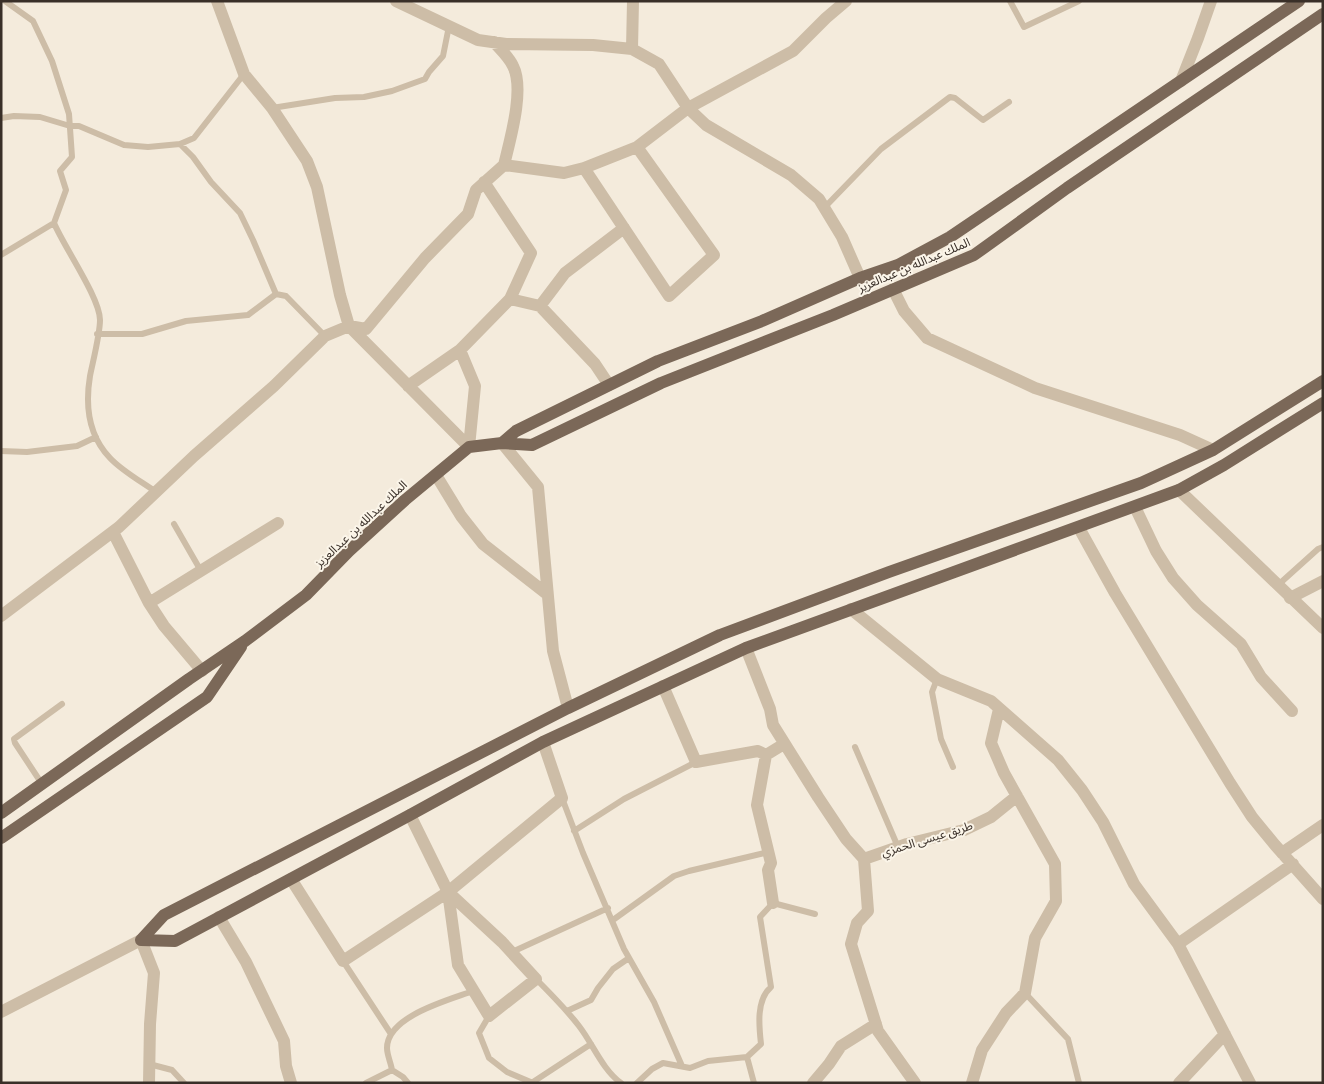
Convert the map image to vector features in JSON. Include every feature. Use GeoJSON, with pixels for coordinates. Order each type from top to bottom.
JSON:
{"type":"FeatureCollection","features":[{"type":"Feature","properties":{"kind":"main road","name":"الملك عبدالله بن عبدالعزيز"},"geometry":{"type":"LineString","coordinates":[[502,443],[516,430],[658,361],[762,321],[860,278],[898,265],[950,237],[1299,1]]}},
{"type":"Feature","properties":{"kind":"main road","name":"الملك عبدالله بن عبدالعزيز"},"geometry":{"type":"LineString","coordinates":[[1,813],[245,641],[306,595],[349,551],[405,500],[469,447],[502,443],[532,445],[661,383],[974,255],[1067,188],[1323,14]]}},
{"type":"Feature","properties":{"kind":"main road"},"geometry":{"type":"LineString","coordinates":[[141,940],[164,915],[568,708],[720,635],[889,572],[1141,484],[1213,450],[1323,381]]}},
{"type":"Feature","properties":{"kind":"main road"},"geometry":{"type":"LineString","coordinates":[[141,940],[175,941],[410,816],[543,742],[746,648],[1179,490],[1224,465],[1323,403]]}},
{"type":"Feature","properties":{"kind":"main road"},"geometry":{"type":"LineString","coordinates":[[1213,450],[1224,465]]}},
{"type":"Feature","properties":{"kind":"main road","name":"الملك عبدالله بن عبدالعزيز"},"geometry":{"type":"LineString","coordinates":[[1,838],[207,697],[245,641]]}},
{"type":"Feature","properties":{"kind":"main road"},"geometry":{"type":"LineString","coordinates":[[568,708],[578,725]]}},
{"type":"Feature","properties":{"kind":"street"},"geometry":{"type":"LineString","coordinates":[[217,1],[244,74],[272,108],[307,161],[316,188],[340,295],[349,326],[469,447]]}},
{"type":"Feature","properties":{"kind":"street"},"geometry":{"type":"LineString","coordinates":[[396,1],[478,40],[506,44],[593,45],[632,49],[659,64],[688,108],[706,125],[790,175],[819,199],[842,238],[860,278]]}},
{"type":"Feature","properties":{"kind":"street"},"geometry":{"type":"LineString","coordinates":[[632,49],[633,1]]}},
{"type":"Feature","properties":{"kind":"street"},"geometry":{"type":"LineString","coordinates":[[504,165],[564,173],[584,168],[637,147],[688,108],[793,51],[846,1]]}},
{"type":"Feature","properties":{"kind":"street"},"geometry":{"type":"LineString","coordinates":[[1181,81],[1210,1]]}},
{"type":"Feature","properties":{"kind":"street"},"geometry":{"type":"LineString","coordinates":[[1,616],[113,532],[194,456],[274,386],[325,336],[349,326],[366,329],[425,258],[468,214],[476,190],[504,165],[514,126],[518,90],[514,66],[494,42]]}},
{"type":"Feature","properties":{"kind":"street"},"geometry":{"type":"LineString","coordinates":[[584,168],[670,296],[714,255],[637,147]]}},
{"type":"Feature","properties":{"kind":"street"},"geometry":{"type":"LineString","coordinates":[[408,386],[460,350],[510,299],[532,253],[484,182]]}},
{"type":"Feature","properties":{"kind":"street"},"geometry":{"type":"LineString","coordinates":[[540,306],[565,272],[624,228]]}},
{"type":"Feature","properties":{"kind":"street"},"geometry":{"type":"LineString","coordinates":[[893,289],[904,311],[928,338],[1036,388],[1180,436],[1213,450]]}},
{"type":"Feature","properties":{"kind":"street"},"geometry":{"type":"LineString","coordinates":[[510,299],[540,306],[596,364],[609,385]]}},
{"type":"Feature","properties":{"kind":"street"},"geometry":{"type":"LineString","coordinates":[[460,350],[476,386],[469,447]]}},
{"type":"Feature","properties":{"kind":"street"},"geometry":{"type":"LineString","coordinates":[[502,443],[538,487],[553,651],[568,708]]}},
{"type":"Feature","properties":{"kind":"street"},"geometry":{"type":"LineString","coordinates":[[436,475],[461,516],[484,544],[548,594]]}},
{"type":"Feature","properties":{"kind":"street"},"geometry":{"type":"LineString","coordinates":[[1179,490],[1323,628]]}},
{"type":"Feature","properties":{"kind":"street"},"geometry":{"type":"LineString","coordinates":[[1135,507],[1156,551],[1173,578],[1197,605],[1241,644],[1261,677],[1292,710]]}},
{"type":"Feature","properties":{"kind":"street"},"geometry":{"type":"LineString","coordinates":[[149,603],[278,523]]}},
{"type":"Feature","properties":{"kind":"street"},"geometry":{"type":"LineString","coordinates":[[1079,528],[1198,733],[1252,817],[1323,899]]}},
{"type":"Feature","properties":{"kind":"street"},"geometry":{"type":"LineString","coordinates":[[113,532],[149,603],[164,626],[202,670]]}},
{"type":"Feature","properties":{"kind":"street"},"geometry":{"type":"LineString","coordinates":[[1290,598],[1323,581]]}},
{"type":"Feature","properties":{"kind":"street"},"geometry":{"type":"LineString","coordinates":[[851,609],[937,679],[991,700],[1058,760],[1082,790],[1103,822],[1134,884],[1178,944],[1250,1083]]}},
{"type":"Feature","properties":{"kind":"street"},"geometry":{"type":"LineString","coordinates":[[746,648],[770,709],[773,725],[846,839],[864,859]]}},
{"type":"Feature","properties":{"kind":"street"},"geometry":{"type":"LineString","coordinates":[[663,686],[696,762],[758,751],[766,755]]}},
{"type":"Feature","properties":{"kind":"street"},"geometry":{"type":"LineString","coordinates":[[972,1083],[982,1050],[1006,1013],[1025,993],[1035,938],[1056,901],[1055,864],[1004,773],[991,743],[1000,709]]}},
{"type":"Feature","properties":{"kind":"street"},"geometry":{"type":"LineString","coordinates":[[292,879],[343,961],[448,892],[562,798],[543,742]]}},
{"type":"Feature","properties":{"kind":"street"},"geometry":{"type":"LineString","coordinates":[[773,903],[768,870],[771,863],[757,805],[766,755],[784,744]]}},
{"type":"Feature","properties":{"kind":"street","name":"طريق عيسى الحمزي"},"geometry":{"type":"LineString","coordinates":[[915,1083],[878,1031],[851,944],[857,923],[868,910],[864,859],[964,830],[991,817],[1017,796]]}},
{"type":"Feature","properties":{"kind":"street"},"geometry":{"type":"LineString","coordinates":[[410,816],[448,892],[458,965],[488,1016],[536,979],[512,952],[448,892]]}},
{"type":"Feature","properties":{"kind":"street"},"geometry":{"type":"LineString","coordinates":[[1282,853],[1323,825]]}},
{"type":"Feature","properties":{"kind":"street"},"geometry":{"type":"LineString","coordinates":[[1178,944],[1293,864]]}},
{"type":"Feature","properties":{"kind":"street"},"geometry":{"type":"LineString","coordinates":[[219,918],[246,962],[284,1041],[286,1066],[292,1083]]}},
{"type":"Feature","properties":{"kind":"street"},"geometry":{"type":"LineString","coordinates":[[1,1012],[141,940],[154,973],[150,1024],[149,1083]]}},
{"type":"Feature","properties":{"kind":"street"},"geometry":{"type":"LineString","coordinates":[[813,1083],[841,1046],[876,1024]]}},
{"type":"Feature","properties":{"kind":"street"},"geometry":{"type":"LineString","coordinates":[[1179,1083],[1225,1034]]}},
{"type":"Feature","properties":{"kind":"lane"},"geometry":{"type":"LineString","coordinates":[[1,255],[54,223],[66,190],[60,171],[72,157],[69,114],[52,61],[33,21],[5,1]]}},
{"type":"Feature","properties":{"kind":"lane"},"geometry":{"type":"LineString","coordinates":[[1010,1],[1024,27],[1079,1]]}},
{"type":"Feature","properties":{"kind":"lane"},"geometry":{"type":"LineString","coordinates":[[272,108],[335,98],[364,97],[392,91],[426,79],[429,72],[443,56],[449,26]]}},
{"type":"Feature","properties":{"kind":"lane"},"geometry":{"type":"LineString","coordinates":[[1,118],[14,116],[40,117],[70,126],[79,126],[124,145],[148,147],[180,144],[194,138],[244,74]]}},
{"type":"Feature","properties":{"kind":"lane"},"geometry":{"type":"LineString","coordinates":[[825,207],[881,149],[950,97],[955,98],[983,120],[1009,102]]}},
{"type":"Feature","properties":{"kind":"lane"},"geometry":{"type":"LineString","coordinates":[[180,144],[193,157],[211,182],[240,213],[276,294]]}},
{"type":"Feature","properties":{"kind":"lane"},"geometry":{"type":"LineString","coordinates":[[54,223],[96,302],[100,319],[89,383],[91,427],[111,460],[156,492]]}},
{"type":"Feature","properties":{"kind":"lane"},"geometry":{"type":"LineString","coordinates":[[98,334],[142,334],[186,321],[248,315],[276,294],[286,296],[325,336]]}},
{"type":"Feature","properties":{"kind":"lane"},"geometry":{"type":"LineString","coordinates":[[1,451],[28,452],[78,446],[96,438]]}},
{"type":"Feature","properties":{"kind":"lane"},"geometry":{"type":"LineString","coordinates":[[174,524],[201,571]]}},
{"type":"Feature","properties":{"kind":"lane"},"geometry":{"type":"LineString","coordinates":[[1278,585],[1318,549],[1323,548]]}},
{"type":"Feature","properties":{"kind":"lane"},"geometry":{"type":"LineString","coordinates":[[937,679],[932,692],[937,720],[941,739],[953,767]]}},
{"type":"Feature","properties":{"kind":"lane"},"geometry":{"type":"LineString","coordinates":[[42,784],[14,739],[62,704]]}},
{"type":"Feature","properties":{"kind":"lane"},"geometry":{"type":"LineString","coordinates":[[855,748],[898,848]]}},
{"type":"Feature","properties":{"kind":"lane"},"geometry":{"type":"LineString","coordinates":[[574,831],[631,796],[696,762]]}},
{"type":"Feature","properties":{"kind":"lane"},"geometry":{"type":"LineString","coordinates":[[562,798],[574,831],[629,958],[654,1002],[682,1066]]}},
{"type":"Feature","properties":{"kind":"lane"},"geometry":{"type":"LineString","coordinates":[[612,920],[674,876],[768,852]]}},
{"type":"Feature","properties":{"kind":"lane"},"geometry":{"type":"LineString","coordinates":[[637,1083],[652,1069],[663,1063],[690,1068],[708,1061],[747,1057],[760,1044],[758,1019],[765,992],[771,987],[760,917],[773,903],[815,914]]}},
{"type":"Feature","properties":{"kind":"lane"},"geometry":{"type":"LineString","coordinates":[[512,952],[608,908]]}},
{"type":"Feature","properties":{"kind":"lane"},"geometry":{"type":"LineString","coordinates":[[567,1011],[591,1000],[613,969],[629,958]]}},
{"type":"Feature","properties":{"kind":"lane"},"geometry":{"type":"LineString","coordinates":[[343,961],[391,1034]]}},
{"type":"Feature","properties":{"kind":"lane"},"geometry":{"type":"LineString","coordinates":[[536,979],[567,1011],[610,1074],[621,1083]]}},
{"type":"Feature","properties":{"kind":"lane"},"geometry":{"type":"LineString","coordinates":[[408,1083],[403,1077],[392,1070],[387,1047],[391,1034],[403,1021],[421,1010],[473,991]]}},
{"type":"Feature","properties":{"kind":"lane"},"geometry":{"type":"LineString","coordinates":[[1025,993],[1068,1039],[1079,1083]]}},
{"type":"Feature","properties":{"kind":"lane"},"geometry":{"type":"LineString","coordinates":[[488,1016],[478,1033],[489,1058],[507,1072],[533,1082],[591,1044]]}},
{"type":"Feature","properties":{"kind":"lane"},"geometry":{"type":"LineString","coordinates":[[747,1057],[754,1083]]}},
{"type":"Feature","properties":{"kind":"lane"},"geometry":{"type":"LineString","coordinates":[[149,1064],[172,1070],[184,1083]]}},
{"type":"Feature","properties":{"kind":"lane"},"geometry":{"type":"LineString","coordinates":[[366,1083],[392,1070]]}}]}
